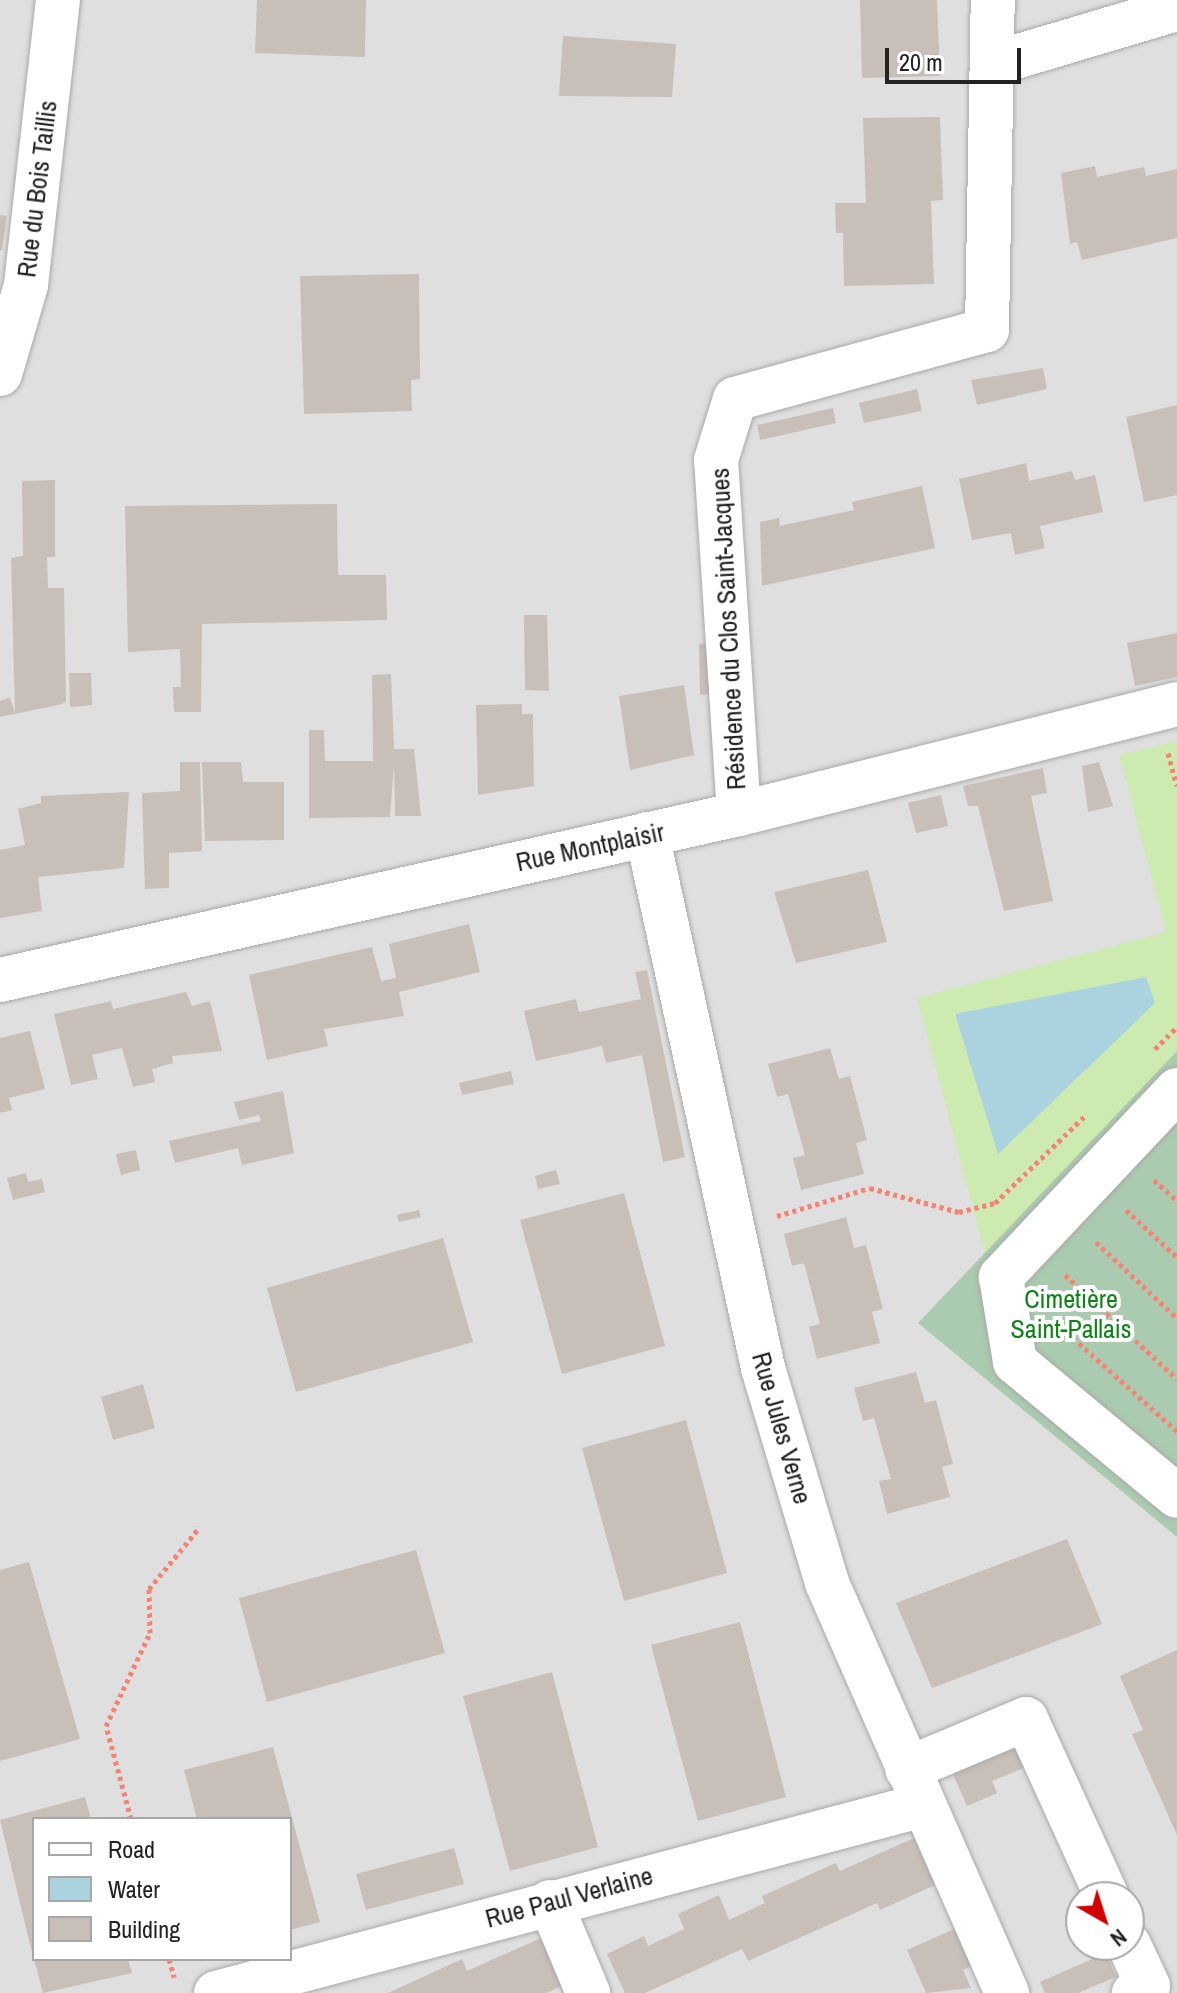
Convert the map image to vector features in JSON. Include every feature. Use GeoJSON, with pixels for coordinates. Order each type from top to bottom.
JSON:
{"type":"FeatureCollection","features":[{"type":"Feature","properties":{"kind":"street","name":"Rue du Bois Taillis"},"geometry":{"type":"LineString","coordinates":[[0,374],[26,285],[58,0]]}},
{"type":"Feature","properties":{"kind":"street"},"geometry":{"type":"LineString","coordinates":[[993,0],[992,64],[1177,9]]}},
{"type":"Feature","properties":{"kind":"street","name":"Résidence du Clos Saint-Jacques"},"geometry":{"type":"LineString","coordinates":[[739,814],[716,460],[735,399],[987,330],[992,64]]}},
{"type":"Feature","properties":{"kind":"street","name":"Rue Montplaisir"},"geometry":{"type":"LineString","coordinates":[[0,980],[739,814],[1177,704]]}},
{"type":"Feature","properties":{"kind":"street","name":"Rue Jules Verne"},"geometry":{"type":"LineString","coordinates":[[647,834],[763,1368],[827,1583],[1007,1993]]}},
{"type":"Feature","properties":{"kind":"street"},"geometry":{"type":"LineString","coordinates":[[1177,1090],[1001,1277],[1015,1362],[1177,1496]]}},
{"type":"Feature","properties":{"kind":"street","name":"Rue Paul Verlaine"},"geometry":{"type":"LineString","coordinates":[[216,1993],[550,1902],[915,1787],[1026,1719],[1100,1881]]}},
{"type":"Feature","properties":{"kind":"street"},"geometry":{"type":"LineString","coordinates":[[550,1902],[588,1993]]}},
{"type":"Feature","properties":{"kind":"street"},"geometry":{"type":"LineString","coordinates":[[1134,1993],[1148,1986],[1136,1961]]}},
{"type":"Feature","properties":{"kind":"path"},"geometry":{"type":"LineString","coordinates":[[1143,1060],[1177,1027]]}},
{"type":"Feature","properties":{"kind":"path"},"geometry":{"type":"LineString","coordinates":[[733,1229],[870,1188],[959,1212],[995,1203],[1097,1104]]}},
{"type":"Feature","properties":{"kind":"path"},"geometry":{"type":"LineString","coordinates":[[1094,1179],[1177,1257]]}},
{"type":"Feature","properties":{"kind":"path"},"geometry":{"type":"LineString","coordinates":[[1063,1211],[1177,1318]]}},
{"type":"Feature","properties":{"kind":"path"},"geometry":{"type":"LineString","coordinates":[[1032,1244],[1177,1379]]}},
{"type":"Feature","properties":{"kind":"path"},"geometry":{"type":"LineString","coordinates":[[1008,1320],[1049,1317],[1177,1431]]}},
{"type":"Feature","properties":{"kind":"path"},"geometry":{"type":"LineString","coordinates":[[130,1817],[106,1726],[150,1633],[149,1589],[200,1527]]}},
{"type":"Feature","properties":{"kind":"shaded area"},"geometry":{"type":"Polygon","coordinates":[[[0,0],[1177,0],[1177,1993],[0,1993],[0,0]]]}},
{"type":"Feature","properties":{"kind":"green space"},"geometry":{"type":"Polygon","coordinates":[[[1177,741],[1177,1051],[985,1253],[917,998],[1166,932],[1119,755],[1177,741]]]}},
{"type":"Feature","properties":{"kind":"green space","name":"Cimetière Saint-Pallais"},"geometry":{"type":"Polygon","coordinates":[[[1177,1051],[1177,1537],[918,1323],[1177,1051]]]}},
{"type":"Feature","properties":{"kind":"water"},"geometry":{"type":"Polygon","coordinates":[[[1146,977],[1155,1003],[998,1154],[955,1014],[1146,977]]]}},
{"type":"Feature","properties":{"kind":"building"},"geometry":{"type":"Polygon","coordinates":[[[257,0],[366,0],[365,57],[255,53],[257,0]]]}},
{"type":"Feature","properties":{"kind":"building"},"geometry":{"type":"Polygon","coordinates":[[[860,0],[937,0],[940,76],[862,78],[860,0]]]}},
{"type":"Feature","properties":{"kind":"building"},"geometry":{"type":"Polygon","coordinates":[[[563,36],[676,44],[672,97],[559,96],[563,36]]]}},
{"type":"Feature","properties":{"kind":"building"},"geometry":{"type":"Polygon","coordinates":[[[940,117],[943,200],[931,201],[934,284],[844,286],[843,233],[836,233],[835,203],[866,203],[863,118],[940,117]]]}},
{"type":"Feature","properties":{"kind":"building"},"geometry":{"type":"Polygon","coordinates":[[[1095,166],[1097,177],[1144,167],[1146,176],[1177,169],[1177,238],[1082,260],[1077,242],[1070,244],[1061,173],[1095,166]]]}},
{"type":"Feature","properties":{"kind":"building"},"geometry":{"type":"Polygon","coordinates":[[[0,215],[7,216],[2,250],[0,250],[0,215]]]}},
{"type":"Feature","properties":{"kind":"building"},"geometry":{"type":"Polygon","coordinates":[[[419,274],[420,379],[411,380],[412,411],[304,414],[300,276],[419,274]]]}},
{"type":"Feature","properties":{"kind":"building"},"geometry":{"type":"Polygon","coordinates":[[[1043,368],[1047,389],[977,405],[971,380],[1043,368]]]}},
{"type":"Feature","properties":{"kind":"building"},"geometry":{"type":"Polygon","coordinates":[[[917,389],[922,411],[864,423],[859,403],[917,389]]]}},
{"type":"Feature","properties":{"kind":"building"},"geometry":{"type":"Polygon","coordinates":[[[1177,405],[1177,495],[1144,502],[1126,417],[1177,405]]]}},
{"type":"Feature","properties":{"kind":"building"},"geometry":{"type":"Polygon","coordinates":[[[833,408],[836,423],[760,440],[757,425],[833,408]]]}},
{"type":"Feature","properties":{"kind":"building"},"geometry":{"type":"Polygon","coordinates":[[[1026,463],[1029,481],[1072,471],[1075,480],[1095,475],[1103,512],[1040,526],[1045,548],[1015,555],[1011,533],[972,540],[959,479],[1026,463]]]}},
{"type":"Feature","properties":{"kind":"building"},"geometry":{"type":"Polygon","coordinates":[[[55,480],[55,557],[47,557],[48,588],[64,588],[66,702],[15,714],[11,558],[23,556],[22,481],[55,480]]]}},
{"type":"Feature","properties":{"kind":"building"},"geometry":{"type":"Polygon","coordinates":[[[922,486],[935,548],[762,586],[760,522],[779,518],[780,526],[854,510],[852,502],[922,486]]]}},
{"type":"Feature","properties":{"kind":"building"},"geometry":{"type":"Polygon","coordinates":[[[337,504],[338,575],[386,575],[387,620],[202,624],[201,712],[174,712],[173,687],[181,687],[180,649],[128,652],[125,506],[337,504]]]}},
{"type":"Feature","properties":{"kind":"building"},"geometry":{"type":"Polygon","coordinates":[[[524,615],[547,615],[549,691],[525,690],[524,615]]]}},
{"type":"Feature","properties":{"kind":"building"},"geometry":{"type":"Polygon","coordinates":[[[1177,633],[1177,677],[1135,686],[1127,643],[1177,633]]]}},
{"type":"Feature","properties":{"kind":"building"},"geometry":{"type":"Polygon","coordinates":[[[716,642],[717,693],[700,695],[699,644],[716,642]]]}},
{"type":"Feature","properties":{"kind":"building"},"geometry":{"type":"Polygon","coordinates":[[[69,673],[91,673],[92,705],[70,707],[69,673]]]}},
{"type":"Feature","properties":{"kind":"building"},"geometry":{"type":"Polygon","coordinates":[[[391,674],[394,749],[414,749],[421,816],[395,816],[394,764],[390,817],[309,818],[309,730],[324,730],[325,761],[373,761],[372,675],[391,674]]]}},
{"type":"Feature","properties":{"kind":"building"},"geometry":{"type":"Polygon","coordinates":[[[684,685],[694,755],[630,770],[619,696],[684,685]]]}},
{"type":"Feature","properties":{"kind":"building"},"geometry":{"type":"Polygon","coordinates":[[[10,697],[15,714],[0,717],[0,701],[10,697]]]}},
{"type":"Feature","properties":{"kind":"building"},"geometry":{"type":"Polygon","coordinates":[[[522,704],[522,714],[533,714],[534,786],[478,795],[476,705],[522,704]]]}},
{"type":"Feature","properties":{"kind":"building"},"geometry":{"type":"Polygon","coordinates":[[[180,762],[200,762],[202,851],[169,853],[169,888],[145,889],[142,793],[180,791],[180,762]]]}},
{"type":"Feature","properties":{"kind":"building"},"geometry":{"type":"Polygon","coordinates":[[[202,762],[241,762],[243,782],[284,782],[284,840],[205,841],[202,762]]]}},
{"type":"Feature","properties":{"kind":"building"},"geometry":{"type":"Polygon","coordinates":[[[1099,762],[1113,806],[1088,812],[1082,766],[1099,762]]]}},
{"type":"Feature","properties":{"kind":"building"},"geometry":{"type":"Polygon","coordinates":[[[1043,768],[1047,793],[1031,796],[1053,901],[1004,911],[978,806],[968,806],[963,786],[1043,768]]]}},
{"type":"Feature","properties":{"kind":"building"},"geometry":{"type":"Polygon","coordinates":[[[129,792],[124,868],[38,877],[42,911],[0,918],[0,850],[25,845],[18,809],[41,803],[41,796],[129,792]]]}},
{"type":"Feature","properties":{"kind":"building"},"geometry":{"type":"Polygon","coordinates":[[[941,795],[948,826],[916,833],[908,803],[941,795]]]}},
{"type":"Feature","properties":{"kind":"building"},"geometry":{"type":"Polygon","coordinates":[[[868,870],[887,942],[796,963],[774,892],[868,870]]]}},
{"type":"Feature","properties":{"kind":"building"},"geometry":{"type":"Polygon","coordinates":[[[469,924],[480,972],[399,992],[404,1016],[324,1029],[328,1046],[267,1060],[249,975],[372,947],[381,981],[396,978],[389,944],[469,924]]]}},
{"type":"Feature","properties":{"kind":"building"},"geometry":{"type":"Polygon","coordinates":[[[647,970],[685,1157],[663,1162],[642,1055],[606,1063],[602,1046],[536,1061],[524,1011],[576,999],[579,1012],[641,999],[635,972],[647,970]]]}},
{"type":"Feature","properties":{"kind":"building"},"geometry":{"type":"Polygon","coordinates":[[[186,992],[192,1006],[210,1001],[222,1051],[172,1056],[173,1063],[152,1069],[155,1082],[133,1087],[122,1048],[92,1055],[98,1079],[71,1085],[54,1014],[111,1001],[113,1009],[186,992]]]}},
{"type":"Feature","properties":{"kind":"building"},"geometry":{"type":"Polygon","coordinates":[[[30,1031],[45,1089],[9,1098],[12,1110],[0,1113],[0,1038],[30,1031]]]}},
{"type":"Feature","properties":{"kind":"building"},"geometry":{"type":"Polygon","coordinates":[[[830,1048],[839,1079],[850,1076],[867,1140],[856,1143],[864,1174],[801,1190],[793,1158],[805,1155],[788,1094],[777,1097],[768,1064],[830,1048]]]}},
{"type":"Feature","properties":{"kind":"building"},"geometry":{"type":"Polygon","coordinates":[[[511,1071],[514,1084],[462,1095],[459,1083],[511,1071]]]}},
{"type":"Feature","properties":{"kind":"building"},"geometry":{"type":"Polygon","coordinates":[[[283,1091],[294,1153],[242,1165],[238,1148],[175,1163],[169,1141],[261,1121],[259,1115],[239,1120],[234,1102],[283,1091]]]}},
{"type":"Feature","properties":{"kind":"building"},"geometry":{"type":"Polygon","coordinates":[[[136,1150],[140,1170],[121,1175],[116,1154],[136,1150]]]}},
{"type":"Feature","properties":{"kind":"building"},"geometry":{"type":"Polygon","coordinates":[[[556,1170],[560,1184],[538,1189],[535,1176],[556,1170]]]}},
{"type":"Feature","properties":{"kind":"building"},"geometry":{"type":"Polygon","coordinates":[[[26,1173],[28,1182],[42,1179],[45,1192],[13,1200],[7,1178],[26,1173]]]}},
{"type":"Feature","properties":{"kind":"building"},"geometry":{"type":"Polygon","coordinates":[[[624,1193],[665,1346],[562,1374],[520,1220],[624,1193]]]}},
{"type":"Feature","properties":{"kind":"building"},"geometry":{"type":"Polygon","coordinates":[[[419,1210],[421,1217],[399,1222],[397,1215],[419,1210]]]}},
{"type":"Feature","properties":{"kind":"building"},"geometry":{"type":"Polygon","coordinates":[[[846,1217],[854,1248],[866,1245],[883,1309],[872,1312],[880,1343],[817,1359],[809,1327],[820,1324],[804,1263],[792,1266],[784,1234],[846,1217]]]}},
{"type":"Feature","properties":{"kind":"building"},"geometry":{"type":"Polygon","coordinates":[[[443,1238],[473,1342],[296,1392],[267,1288],[443,1238]]]}},
{"type":"Feature","properties":{"kind":"building"},"geometry":{"type":"Polygon","coordinates":[[[916,1372],[925,1403],[936,1400],[953,1464],[942,1467],[950,1497],[887,1514],[879,1481],[891,1479],[874,1418],[863,1421],[854,1388],[916,1372]]]}},
{"type":"Feature","properties":{"kind":"building"},"geometry":{"type":"Polygon","coordinates":[[[143,1384],[155,1428],[113,1440],[101,1397],[143,1384]]]}},
{"type":"Feature","properties":{"kind":"building"},"geometry":{"type":"Polygon","coordinates":[[[686,1420],[727,1573],[624,1601],[582,1448],[686,1420]]]}},
{"type":"Feature","properties":{"kind":"building"},"geometry":{"type":"Polygon","coordinates":[[[1067,1539],[1102,1624],[932,1688],[896,1603],[1067,1539]]]}},
{"type":"Feature","properties":{"kind":"building"},"geometry":{"type":"Polygon","coordinates":[[[416,1550],[445,1653],[267,1702],[239,1598],[416,1550]]]}},
{"type":"Feature","properties":{"kind":"building"},"geometry":{"type":"Polygon","coordinates":[[[29,1562],[80,1739],[0,1761],[0,1570],[29,1562]]]}},
{"type":"Feature","properties":{"kind":"building"},"geometry":{"type":"Polygon","coordinates":[[[740,1622],[786,1797],[698,1821],[651,1645],[740,1622]]]}},
{"type":"Feature","properties":{"kind":"building"},"geometry":{"type":"Polygon","coordinates":[[[1177,1650],[1177,1835],[1132,1734],[1143,1730],[1120,1676],[1177,1650]]]}},
{"type":"Feature","properties":{"kind":"building"},"geometry":{"type":"Polygon","coordinates":[[[552,1672],[598,1847],[510,1871],[463,1696],[552,1672]]]}},
{"type":"Feature","properties":{"kind":"building"},"geometry":{"type":"Polygon","coordinates":[[[1015,1744],[1026,1767],[992,1781],[997,1793],[967,1806],[952,1772],[1015,1744]]]}},
{"type":"Feature","properties":{"kind":"building"},"geometry":{"type":"Polygon","coordinates":[[[273,1747],[292,1817],[196,1817],[184,1770],[273,1747]]]}},
{"type":"Feature","properties":{"kind":"building"},"geometry":{"type":"Polygon","coordinates":[[[85,1797],[90,1817],[32,1817],[32,1953],[0,1820],[85,1797]]]}},
{"type":"Feature","properties":{"kind":"building"},"geometry":{"type":"Polygon","coordinates":[[[292,1818],[320,1922],[292,1929],[292,1818]]]}},
{"type":"Feature","properties":{"kind":"building"},"geometry":{"type":"Polygon","coordinates":[[[914,1838],[935,1885],[880,1910],[877,1903],[748,1961],[742,1949],[645,1993],[625,1993],[607,1954],[644,1936],[648,1946],[684,1929],[678,1914],[719,1895],[729,1920],[765,1903],[762,1896],[836,1863],[840,1871],[914,1838]]]}},
{"type":"Feature","properties":{"kind":"building"},"geometry":{"type":"Polygon","coordinates":[[[454,1848],[464,1884],[366,1910],[356,1874],[454,1848]]]}},
{"type":"Feature","properties":{"kind":"building"},"geometry":{"type":"Polygon","coordinates":[[[954,1929],[971,1966],[963,1970],[971,1988],[926,1993],[907,1950],[954,1929]]]}},
{"type":"Feature","properties":{"kind":"building"},"geometry":{"type":"Polygon","coordinates":[[[541,1938],[562,1986],[546,1993],[388,1993],[462,1959],[467,1971],[541,1938]]]}},
{"type":"Feature","properties":{"kind":"building"},"geometry":{"type":"Polygon","coordinates":[[[35,1961],[129,1961],[132,1973],[43,1993],[35,1961]]]}},
{"type":"Feature","properties":{"kind":"building"},"geometry":{"type":"Polygon","coordinates":[[[1088,1961],[1109,1961],[1116,1977],[1078,1993],[1045,1993],[1040,1982],[1088,1961]]]}}]}
